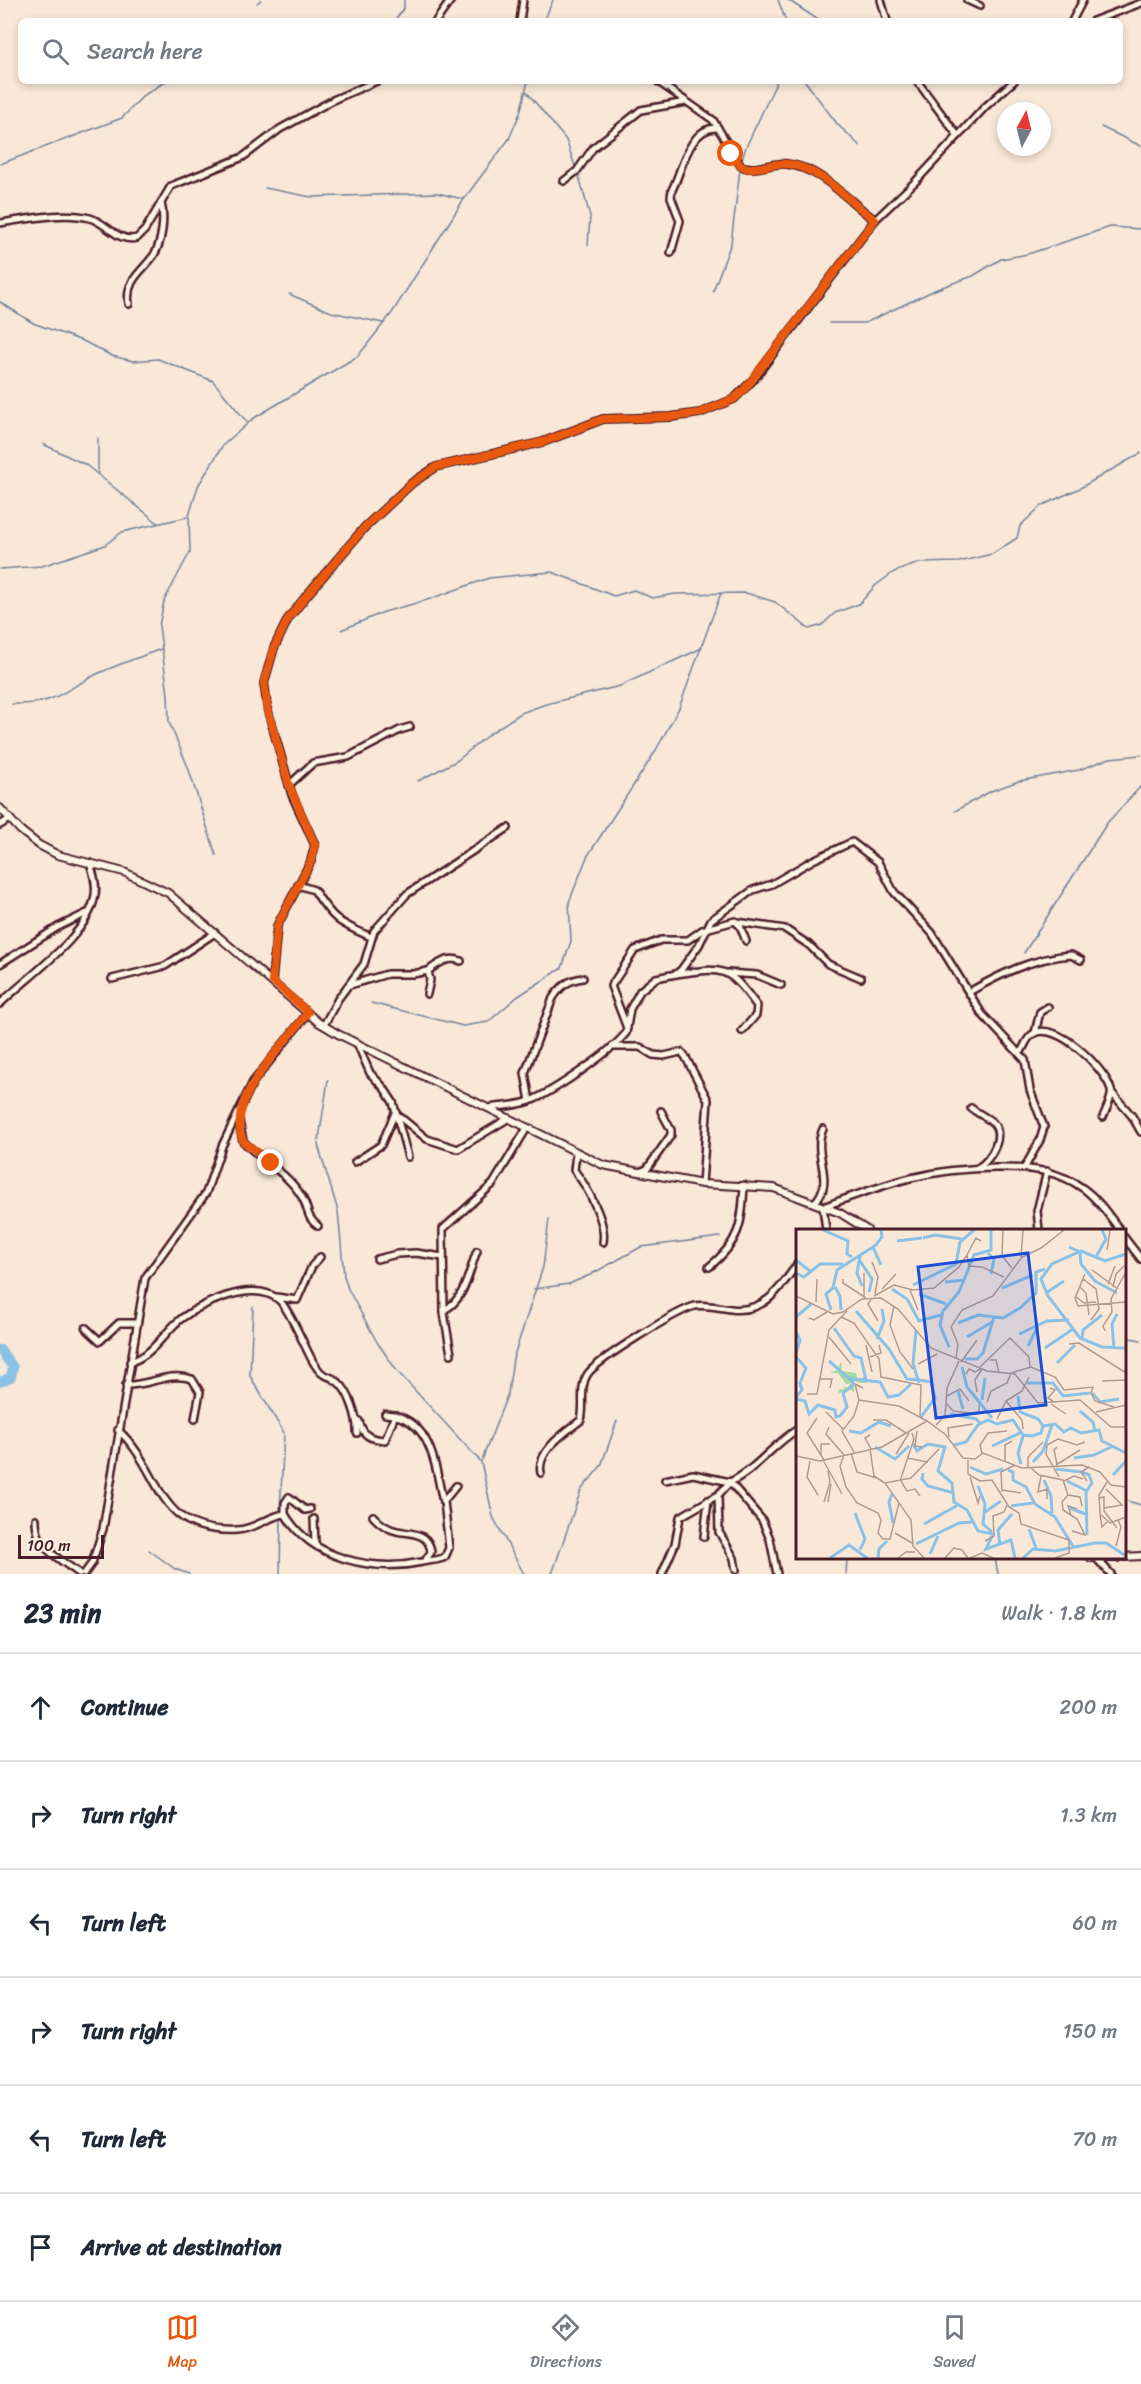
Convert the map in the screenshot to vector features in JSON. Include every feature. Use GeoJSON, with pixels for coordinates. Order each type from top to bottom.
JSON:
{"type":"FeatureCollection","features":[{"type":"Feature","properties":{"kind":"street"},"geometry":{"type":"LineString","coordinates":[[438,18],[451,0]]}},
{"type":"Feature","properties":{"kind":"street"},"geometry":{"type":"LineString","coordinates":[[520,18],[523,0]]}},
{"type":"Feature","properties":{"kind":"street"},"geometry":{"type":"LineString","coordinates":[[967,0],[980,6]]}},
{"type":"Feature","properties":{"kind":"street"},"geometry":{"type":"LineString","coordinates":[[1074,18],[1083,0]]}},
{"type":"Feature","properties":{"kind":"street"},"geometry":{"type":"LineString","coordinates":[[883,1],[886,18]]}},
{"type":"Feature","properties":{"kind":"street"},"geometry":{"type":"LineString","coordinates":[[1100,18],[1141,3]]}},
{"type":"Feature","properties":{"kind":"street"},"geometry":{"type":"LineString","coordinates":[[0,223],[61,216],[89,218],[100,222],[124,238],[132,240],[145,230],[171,186],[243,157],[280,129],[371,84]]}},
{"type":"Feature","properties":{"kind":"street"},"geometry":{"type":"LineString","coordinates":[[661,84],[713,120],[741,166],[753,169],[780,163],[796,166],[833,185],[875,220]]}},
{"type":"Feature","properties":{"kind":"street"},"geometry":{"type":"LineString","coordinates":[[919,84],[958,136]]}},
{"type":"Feature","properties":{"kind":"street"},"geometry":{"type":"LineString","coordinates":[[272,981],[277,926],[311,861],[315,845],[289,785],[264,693],[268,663],[288,619],[365,527],[412,483],[436,467],[543,442],[603,419],[671,417],[700,413],[734,399],[753,380],[799,316],[875,220],[1011,84]]}},
{"type":"Feature","properties":{"kind":"street"},"geometry":{"type":"LineString","coordinates":[[564,181],[577,171],[592,148],[634,114],[648,107],[686,102]]}},
{"type":"Feature","properties":{"kind":"street"},"geometry":{"type":"LineString","coordinates":[[670,253],[680,221],[671,197],[672,190],[690,147],[705,130],[718,128]]}},
{"type":"Feature","properties":{"kind":"street"},"geometry":{"type":"LineString","coordinates":[[129,304],[128,291],[133,279],[159,244],[163,214],[161,203]]}},
{"type":"Feature","properties":{"kind":"street"},"geometry":{"type":"LineString","coordinates":[[289,785],[313,763],[348,757],[410,727]]}},
{"type":"Feature","properties":{"kind":"street"},"geometry":{"type":"LineString","coordinates":[[0,808],[39,845],[58,855],[124,872],[168,893],[324,1026],[576,1154],[603,1165],[702,1184],[774,1188],[824,1207],[866,1229]]}},
{"type":"Feature","properties":{"kind":"street"},"geometry":{"type":"LineString","coordinates":[[0,825],[10,819]]}},
{"type":"Feature","properties":{"kind":"street"},"geometry":{"type":"LineString","coordinates":[[324,1026],[364,964],[371,937],[407,894],[508,828]]}},
{"type":"Feature","properties":{"kind":"street"},"geometry":{"type":"LineString","coordinates":[[676,974],[699,945],[711,920],[753,890],[772,884],[819,857],[847,843],[855,842],[878,862],[894,892],[932,933],[994,1028],[1020,1053],[1028,1066],[1030,1090],[1044,1127],[1040,1140],[1025,1167]]}},
{"type":"Feature","properties":{"kind":"street"},"geometry":{"type":"LineString","coordinates":[[0,1004],[60,951],[89,912],[95,888],[90,863]]}},
{"type":"Feature","properties":{"kind":"street"},"geometry":{"type":"LineString","coordinates":[[298,885],[314,890],[340,923],[371,937]]}},
{"type":"Feature","properties":{"kind":"street"},"geometry":{"type":"LineString","coordinates":[[0,964],[58,927],[89,912]]}},
{"type":"Feature","properties":{"kind":"street"},"geometry":{"type":"LineString","coordinates":[[735,921],[740,926],[746,941]]}},
{"type":"Feature","properties":{"kind":"street"},"geometry":{"type":"LineString","coordinates":[[628,1029],[611,986],[621,975],[635,950],[661,940],[688,940],[706,929],[735,921],[785,929],[809,945],[828,964],[861,978]]}},
{"type":"Feature","properties":{"kind":"street"},"geometry":{"type":"LineString","coordinates":[[112,979],[165,966],[215,933]]}},
{"type":"Feature","properties":{"kind":"street"},"geometry":{"type":"LineString","coordinates":[[969,992],[1003,972],[1026,963],[1071,955],[1081,960]]}},
{"type":"Feature","properties":{"kind":"street"},"geometry":{"type":"LineString","coordinates":[[349,986],[387,974],[413,974],[428,971],[445,960],[454,958],[461,961]]}},
{"type":"Feature","properties":{"kind":"street"},"geometry":{"type":"LineString","coordinates":[[488,1108],[530,1101],[588,1067],[612,1047],[628,1029],[630,1009],[640,991],[656,978],[703,969],[757,975],[781,985]]}},
{"type":"Feature","properties":{"kind":"street"},"geometry":{"type":"LineString","coordinates":[[427,994],[430,980],[428,971]]}},
{"type":"Feature","properties":{"kind":"street"},"geometry":{"type":"LineString","coordinates":[[727,973],[757,1006],[756,1014],[742,1030]]}},
{"type":"Feature","properties":{"kind":"street"},"geometry":{"type":"LineString","coordinates":[[530,1101],[525,1073],[553,998],[560,987],[572,980],[583,978]]}},
{"type":"Feature","properties":{"kind":"street"},"geometry":{"type":"LineString","coordinates":[[1020,1053],[1035,1033],[1040,1012],[1048,1006]]}},
{"type":"Feature","properties":{"kind":"street"},"geometry":{"type":"LineString","coordinates":[[36,1519],[38,1536],[45,1548],[82,1574],[92,1563],[103,1529],[136,1323],[147,1273],[206,1193],[222,1146],[253,1082],[308,1012]]}},
{"type":"Feature","properties":{"kind":"street"},"geometry":{"type":"LineString","coordinates":[[1035,1033],[1048,1032],[1079,1048],[1100,1071],[1112,1093],[1141,1132]]}},
{"type":"Feature","properties":{"kind":"street"},"geometry":{"type":"LineString","coordinates":[[357,1043],[367,1069],[390,1095],[408,1157]]}},
{"type":"Feature","properties":{"kind":"street"},"geometry":{"type":"LineString","coordinates":[[612,1047],[640,1047],[653,1055],[664,1056],[681,1052],[685,1056],[708,1100],[702,1184]]}},
{"type":"Feature","properties":{"kind":"street"},"geometry":{"type":"LineString","coordinates":[[1103,1117],[1112,1093]]}},
{"type":"Feature","properties":{"kind":"street"},"geometry":{"type":"LineString","coordinates":[[971,1108],[991,1121],[996,1131],[991,1157],[977,1168]]}},
{"type":"Feature","properties":{"kind":"street"},"geometry":{"type":"LineString","coordinates":[[638,1173],[647,1169],[670,1135],[671,1130],[661,1111]]}},
{"type":"Feature","properties":{"kind":"street"},"geometry":{"type":"LineString","coordinates":[[395,1113],[427,1139],[458,1149],[509,1118]]}},
{"type":"Feature","properties":{"kind":"street"},"geometry":{"type":"LineString","coordinates":[[355,1162],[381,1145],[395,1113]]}},
{"type":"Feature","properties":{"kind":"street"},"geometry":{"type":"LineString","coordinates":[[238,1114],[243,1141],[274,1166],[290,1183],[305,1202],[307,1215],[318,1226]]}},
{"type":"Feature","properties":{"kind":"street"},"geometry":{"type":"LineString","coordinates":[[452,1354],[444,1310],[444,1226],[493,1184],[527,1128]]}},
{"type":"Feature","properties":{"kind":"street"},"geometry":{"type":"LineString","coordinates":[[814,1203],[823,1194],[825,1186],[819,1138],[823,1129]]}},
{"type":"Feature","properties":{"kind":"street"},"geometry":{"type":"LineString","coordinates":[[576,1154],[574,1170],[584,1181],[603,1224],[603,1242]]}},
{"type":"Feature","properties":{"kind":"street"},"geometry":{"type":"LineString","coordinates":[[824,1207],[901,1179],[947,1169],[1025,1167],[1047,1171],[1084,1189],[1095,1198],[1119,1229]]}},
{"type":"Feature","properties":{"kind":"street"},"geometry":{"type":"LineString","coordinates":[[1039,1229],[1037,1211],[1047,1171]]}},
{"type":"Feature","properties":{"kind":"street"},"geometry":{"type":"LineString","coordinates":[[709,1267],[735,1241],[741,1219],[744,1185]]}},
{"type":"Feature","properties":{"kind":"street"},"geometry":{"type":"LineString","coordinates":[[824,1207],[826,1229]]}},
{"type":"Feature","properties":{"kind":"street"},"geometry":{"type":"LineString","coordinates":[[1126,1238],[1141,1259]]}},
{"type":"Feature","properties":{"kind":"street"},"geometry":{"type":"LineString","coordinates":[[444,1310],[450,1307],[466,1284],[477,1251]]}},
{"type":"Feature","properties":{"kind":"street"},"geometry":{"type":"LineString","coordinates":[[377,1259],[397,1254],[416,1253],[443,1257]]}},
{"type":"Feature","properties":{"kind":"street"},"geometry":{"type":"LineString","coordinates":[[130,1362],[143,1356],[186,1315],[210,1302],[251,1292],[297,1300],[312,1266],[320,1257]]}},
{"type":"Feature","properties":{"kind":"street"},"geometry":{"type":"LineString","coordinates":[[541,1473],[540,1464],[548,1452],[565,1432],[580,1420],[584,1383],[594,1367],[649,1330],[691,1307],[706,1306],[737,1310],[755,1308],[775,1294],[796,1266]]}},
{"type":"Feature","properties":{"kind":"street"},"geometry":{"type":"LineString","coordinates":[[274,1297],[282,1303],[321,1375],[337,1381],[344,1389],[363,1433],[369,1438],[385,1440],[395,1415]]}},
{"type":"Feature","properties":{"kind":"street"},"geometry":{"type":"LineString","coordinates":[[86,1328],[100,1341],[118,1323],[136,1323]]}},
{"type":"Feature","properties":{"kind":"street"},"geometry":{"type":"LineString","coordinates":[[126,1385],[142,1385],[168,1377],[192,1379],[200,1392],[195,1419]]}},
{"type":"Feature","properties":{"kind":"street"},"geometry":{"type":"LineString","coordinates":[[310,1509],[305,1510],[289,1497],[285,1503],[285,1514],[315,1544],[336,1557],[400,1566],[442,1559],[448,1552],[444,1507],[433,1452],[415,1424],[395,1415],[385,1414]]}},
{"type":"Feature","properties":{"kind":"street"},"geometry":{"type":"LineString","coordinates":[[356,1418],[357,1433]]}},
{"type":"Feature","properties":{"kind":"street"},"geometry":{"type":"LineString","coordinates":[[118,1430],[143,1461],[154,1486],[169,1506],[192,1522],[212,1529],[239,1530],[254,1528],[285,1514]]}},
{"type":"Feature","properties":{"kind":"street"},"geometry":{"type":"LineString","coordinates":[[662,1574],[675,1544],[680,1517],[718,1495],[730,1482],[741,1477],[776,1445],[796,1430]]}},
{"type":"Feature","properties":{"kind":"street"},"geometry":{"type":"LineString","coordinates":[[665,1480],[693,1474],[730,1482],[762,1520],[770,1539],[777,1574]]}},
{"type":"Feature","properties":{"kind":"street"},"geometry":{"type":"LineString","coordinates":[[444,1507],[446,1498],[456,1486]]}},
{"type":"Feature","properties":{"kind":"street"},"geometry":{"type":"LineString","coordinates":[[718,1495],[719,1532],[734,1558],[736,1570]]}},
{"type":"Feature","properties":{"kind":"street"},"geometry":{"type":"LineString","coordinates":[[704,1537],[708,1500]]}},
{"type":"Feature","properties":{"kind":"street"},"geometry":{"type":"LineString","coordinates":[[373,1516],[383,1525],[399,1532],[413,1531],[426,1541],[431,1552],[425,1561]]}},
{"type":"Feature","properties":{"kind":"street"},"geometry":{"type":"LineString","coordinates":[[314,1519],[315,1544]]}},
{"type":"Feature","properties":{"kind":"street"},"geometry":{"type":"LineString","coordinates":[[1126,1557],[1141,1556]]}},
{"type":"Feature","properties":{"kind":"street"},"geometry":{"type":"LineString","coordinates":[[1097,1559],[1112,1574]]}},
{"type":"Feature","properties":{"kind":"waterway"},"geometry":{"type":"LineString","coordinates":[[257,3],[261,0]]}},
{"type":"Feature","properties":{"kind":"waterway"},"geometry":{"type":"LineString","coordinates":[[396,18],[404,8],[404,0]]}},
{"type":"Feature","properties":{"kind":"waterway"},"geometry":{"type":"LineString","coordinates":[[545,18],[553,0]]}},
{"type":"Feature","properties":{"kind":"waterway"},"geometry":{"type":"LineString","coordinates":[[778,0],[785,18]]}},
{"type":"Feature","properties":{"kind":"waterway"},"geometry":{"type":"LineString","coordinates":[[788,0],[815,18]]}},
{"type":"Feature","properties":{"kind":"waterway"},"geometry":{"type":"LineString","coordinates":[[0,164],[122,118],[143,96],[161,84]]}},
{"type":"Feature","properties":{"kind":"waterway"},"geometry":{"type":"LineString","coordinates":[[216,855],[188,767],[169,722],[168,695],[159,626],[164,601],[190,552],[189,516],[198,486],[223,445],[254,418],[358,356],[392,313],[464,199],[509,139],[520,113],[527,84]]}},
{"type":"Feature","properties":{"kind":"waterway"},"geometry":{"type":"LineString","coordinates":[[741,162],[776,84]]}},
{"type":"Feature","properties":{"kind":"waterway"},"geometry":{"type":"LineString","coordinates":[[807,84],[838,125],[860,146]]}},
{"type":"Feature","properties":{"kind":"waterway"},"geometry":{"type":"LineString","coordinates":[[526,91],[566,140],[576,169]]}},
{"type":"Feature","properties":{"kind":"waterway"},"geometry":{"type":"LineString","coordinates":[[1101,127],[1141,146]]}},
{"type":"Feature","properties":{"kind":"waterway"},"geometry":{"type":"LineString","coordinates":[[713,291],[731,243],[740,170]]}},
{"type":"Feature","properties":{"kind":"waterway"},"geometry":{"type":"LineString","coordinates":[[578,173],[590,216],[588,245]]}},
{"type":"Feature","properties":{"kind":"waterway"},"geometry":{"type":"LineString","coordinates":[[265,188],[311,197],[437,193],[463,199]]}},
{"type":"Feature","properties":{"kind":"waterway"},"geometry":{"type":"LineString","coordinates":[[829,323],[865,323],[937,289],[973,276],[1001,259],[1028,254],[1110,227],[1141,229]]}},
{"type":"Feature","properties":{"kind":"waterway"},"geometry":{"type":"LineString","coordinates":[[289,294],[331,312],[383,323]]}},
{"type":"Feature","properties":{"kind":"waterway"},"geometry":{"type":"LineString","coordinates":[[0,302],[33,323],[85,342],[112,356],[133,361],[158,359],[213,381],[247,422]]}},
{"type":"Feature","properties":{"kind":"waterway"},"geometry":{"type":"LineString","coordinates":[[98,438],[98,473]]}},
{"type":"Feature","properties":{"kind":"waterway"},"geometry":{"type":"LineString","coordinates":[[43,444],[86,465],[158,523]]}},
{"type":"Feature","properties":{"kind":"waterway"},"geometry":{"type":"LineString","coordinates":[[341,630],[384,612],[427,600],[489,578],[552,572],[614,596],[634,590],[652,598],[675,594],[746,593],[775,602],[809,629],[822,625],[835,613],[859,604],[876,585],[894,572],[919,563],[959,562],[992,554],[1017,538],[1020,526],[1041,506],[1080,488],[1141,453]]}},
{"type":"Feature","properties":{"kind":"waterway"},"geometry":{"type":"LineString","coordinates":[[0,569],[42,566],[105,545],[122,532],[187,517]]}},
{"type":"Feature","properties":{"kind":"waterway"},"geometry":{"type":"LineString","coordinates":[[371,1003],[463,1026],[488,1022],[517,997],[562,968],[571,941],[569,902],[587,857],[655,752],[679,708],[721,593]]}},
{"type":"Feature","properties":{"kind":"waterway"},"geometry":{"type":"LineString","coordinates":[[418,781],[458,760],[489,734],[521,713],[546,704],[620,686],[702,648]]}},
{"type":"Feature","properties":{"kind":"waterway"},"geometry":{"type":"LineString","coordinates":[[12,704],[27,704],[50,699],[99,673],[161,649]]}},
{"type":"Feature","properties":{"kind":"waterway"},"geometry":{"type":"LineString","coordinates":[[955,811],[991,791],[1019,781],[1079,770],[1110,758],[1141,755]]}},
{"type":"Feature","properties":{"kind":"waterway"},"geometry":{"type":"LineString","coordinates":[[1024,953],[1107,823],[1141,786]]}},
{"type":"Feature","properties":{"kind":"waterway"},"geometry":{"type":"LineString","coordinates":[[328,1080],[318,1145],[338,1211],[344,1276],[348,1289],[377,1342],[397,1371],[481,1462],[493,1517],[524,1574]]}},
{"type":"Feature","properties":{"kind":"waterway"},"geometry":{"type":"LineString","coordinates":[[482,1460],[508,1393],[513,1359],[543,1267],[549,1219]]}},
{"type":"Feature","properties":{"kind":"waterway"},"geometry":{"type":"LineString","coordinates":[[534,1289],[569,1284],[641,1247],[720,1237]]}},
{"type":"Feature","properties":{"kind":"waterway"},"geometry":{"type":"LineString","coordinates":[[253,1307],[250,1376],[284,1433],[280,1511]]}},
{"type":"Feature","properties":{"kind":"waterway"},"geometry":{"type":"LineString","coordinates":[[1126,1337],[1141,1340]]}},
{"type":"Feature","properties":{"kind":"waterway"},"geometry":{"type":"LineString","coordinates":[[0,1350],[13,1367],[11,1377],[0,1382]]}},
{"type":"Feature","properties":{"kind":"waterway"},"geometry":{"type":"LineString","coordinates":[[552,1574],[581,1490],[601,1466],[617,1421]]}},
{"type":"Feature","properties":{"kind":"waterway"},"geometry":{"type":"LineString","coordinates":[[1126,1501],[1141,1505]]}},
{"type":"Feature","properties":{"kind":"waterway"},"geometry":{"type":"LineString","coordinates":[[280,1574],[281,1518]]}},
{"type":"Feature","properties":{"kind":"waterway"},"geometry":{"type":"LineString","coordinates":[[149,1550],[175,1569],[189,1574]]}},
{"type":"Feature","properties":{"kind":"waterway"},"geometry":{"type":"LineString","coordinates":[[846,1574],[847,1559]]}},
{"type":"Feature","properties":{"kind":"waterway"},"geometry":{"type":"LineString","coordinates":[[995,1559],[998,1574]]}},
{"type":"Feature","properties":{"kind":"route"},"geometry":{"type":"LineString","coordinates":[[271,1163],[255,1154],[243,1141],[238,1114],[253,1082],[295,1032],[308,1012],[272,981],[277,926],[282,912],[311,861],[315,845],[292,795],[264,693],[268,663],[274,648],[288,619],[365,527],[420,476],[436,467],[543,442],[603,419],[671,417],[700,413],[734,399],[744,390],[852,246],[875,220],[833,185],[796,166],[780,163],[753,169],[746,168],[741,166],[731,154]]}}]}
